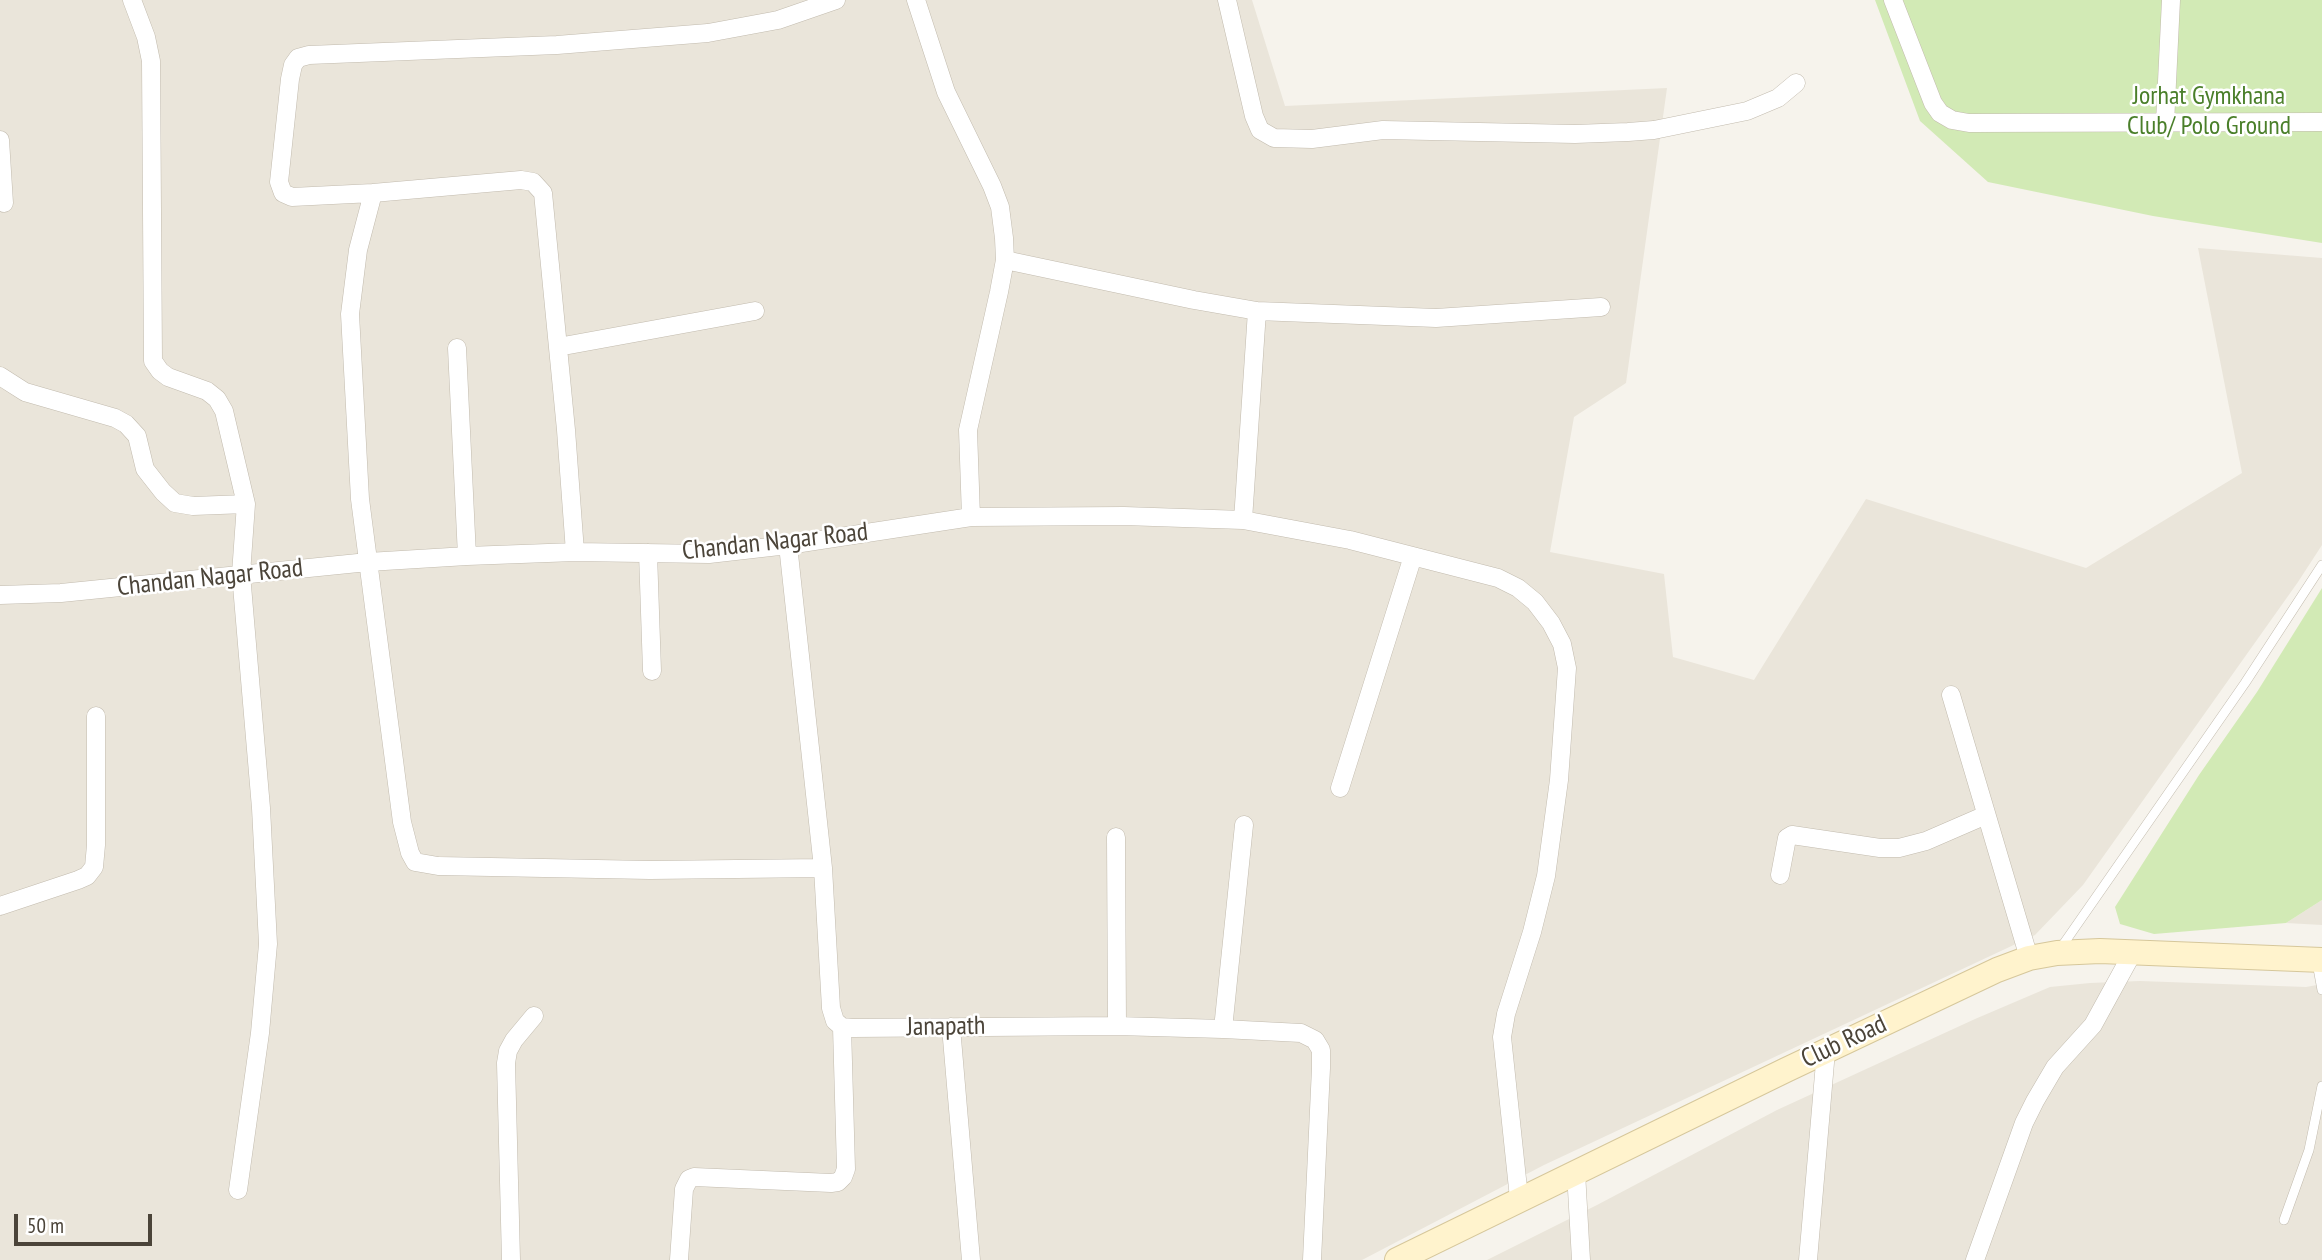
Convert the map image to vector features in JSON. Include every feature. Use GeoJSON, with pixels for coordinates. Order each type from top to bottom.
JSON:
{"type":"FeatureCollection","features":[{"type":"Feature","properties":{"kind":"street"},"geometry":{"type":"LineString","coordinates":[[132,0],[146,37],[151,61],[153,361],[168,377],[207,391],[217,399],[224,411],[246,503],[241,574],[261,808],[268,944],[260,1033],[238,1190]]}},
{"type":"Feature","properties":{"kind":"street"},"geometry":{"type":"LineString","coordinates":[[575,552],[547,212],[543,192],[533,182],[521,180],[373,193],[292,197],[283,193],[279,182],[293,65],[298,58],[309,55],[557,45],[708,33],[778,20],[836,0]]}},
{"type":"Feature","properties":{"kind":"street"},"geometry":{"type":"LineString","coordinates":[[916,0],[946,92],[978,154],[1000,207],[1004,238],[1004,260],[968,430],[971,517]]}},
{"type":"Feature","properties":{"kind":"street"},"geometry":{"type":"LineString","coordinates":[[1227,0],[1254,116],[1260,130],[1274,138],[1312,139],[1383,130],[1575,134],[1654,130],[1747,111],[1778,98],[1796,83]]}},
{"type":"Feature","properties":{"kind":"street"},"geometry":{"type":"LineString","coordinates":[[1893,0],[1933,103],[1940,113],[1952,120],[1969,123],[2322,122]]}},
{"type":"Feature","properties":{"kind":"street"},"geometry":{"type":"LineString","coordinates":[[2165,123],[2171,0]]}},
{"type":"Feature","properties":{"kind":"street"},"geometry":{"type":"LineString","coordinates":[[0,140],[4,203]]}},
{"type":"Feature","properties":{"kind":"street"},"geometry":{"type":"LineString","coordinates":[[373,193],[358,250],[350,314],[360,499],[402,822],[415,862],[438,866],[636,869],[823,868]]}},
{"type":"Feature","properties":{"kind":"street"},"geometry":{"type":"LineString","coordinates":[[1004,260],[1256,311],[1436,318],[1601,307]]}},
{"type":"Feature","properties":{"kind":"street"},"geometry":{"type":"LineString","coordinates":[[558,347],[755,311]]}},
{"type":"Feature","properties":{"kind":"street"},"geometry":{"type":"LineString","coordinates":[[1243,520],[1256,311]]}},
{"type":"Feature","properties":{"kind":"street"},"geometry":{"type":"LineString","coordinates":[[457,348],[467,556]]}},
{"type":"Feature","properties":{"kind":"street"},"geometry":{"type":"LineString","coordinates":[[0,376],[24,391],[115,418],[126,424],[136,436],[145,469],[175,503],[193,506],[246,503]]}},
{"type":"Feature","properties":{"kind":"street","name":"Chandan Nagar Road"},"geometry":{"type":"LineString","coordinates":[[0,595],[61,593],[368,562],[467,556],[575,552],[709,554],[788,545],[971,517],[1203,516],[1243,520],[1350,540],[1498,579],[1518,587],[1535,602],[1562,644],[1567,668],[1559,780],[1546,876],[1532,932],[1506,1014],[1502,1037],[1520,1198]]}},
{"type":"Feature","properties":{"kind":"street"},"geometry":{"type":"LineString","coordinates":[[679,1260],[684,1189],[689,1179],[694,1177],[831,1183],[838,1182],[846,1169],[842,1027],[835,1021],[831,1008],[823,868],[788,545]]}},
{"type":"Feature","properties":{"kind":"street"},"geometry":{"type":"LineString","coordinates":[[648,553],[652,671]]}},
{"type":"Feature","properties":{"kind":"street"},"geometry":{"type":"LineString","coordinates":[[1340,788],[1413,556]]}},
{"type":"Feature","properties":{"kind":"street"},"geometry":{"type":"LineString","coordinates":[[1951,695],[2028,958]]}},
{"type":"Feature","properties":{"kind":"street"},"geometry":{"type":"LineString","coordinates":[[0,906],[88,876],[94,867],[96,716]]}},
{"type":"Feature","properties":{"kind":"street"},"geometry":{"type":"LineString","coordinates":[[1780,875],[1787,838],[1792,835],[1880,848],[1899,848],[1926,841],[1986,815]]}},
{"type":"Feature","properties":{"kind":"street"},"geometry":{"type":"LineString","coordinates":[[1223,1029],[1244,825]]}},
{"type":"Feature","properties":{"kind":"street"},"geometry":{"type":"LineString","coordinates":[[1116,837],[1116,1026]]}},
{"type":"Feature","properties":{"kind":"street"},"geometry":{"type":"LineString","coordinates":[[1975,1260],[2024,1123],[2035,1101],[2055,1067],[2092,1025],[2133,952]]}},
{"type":"Feature","properties":{"kind":"street","name":"Club Road"},"geometry":{"type":"LineString","coordinates":[[1397,1260],[1826,1051],[2028,958],[2057,953],[2133,952],[2319,960]]}},
{"type":"Feature","properties":{"kind":"street"},"geometry":{"type":"LineString","coordinates":[[511,1260],[506,1063],[514,1040],[534,1016]]}},
{"type":"Feature","properties":{"kind":"street","name":"Janapath"},"geometry":{"type":"LineString","coordinates":[[842,1027],[1116,1026],[1301,1033],[1315,1040],[1321,1050],[1312,1260]]}},
{"type":"Feature","properties":{"kind":"street"},"geometry":{"type":"LineString","coordinates":[[951,1027],[971,1260]]}},
{"type":"Feature","properties":{"kind":"street"},"geometry":{"type":"LineString","coordinates":[[1808,1260],[1826,1051]]}},
{"type":"Feature","properties":{"kind":"street"},"geometry":{"type":"LineString","coordinates":[[1576,1171],[1581,1260]]}},
{"type":"Feature","properties":{"kind":"lane"},"geometry":{"type":"LineString","coordinates":[[2057,953],[2245,683],[2322,565]]}},
{"type":"Feature","properties":{"kind":"lane"},"geometry":{"type":"LineString","coordinates":[[2319,960],[2322,990]]}},
{"type":"Feature","properties":{"kind":"lane"},"geometry":{"type":"LineString","coordinates":[[2284,1220],[2309,1150],[2322,1086]]}},
{"type":"Feature","properties":{"kind":"shaded area"},"geometry":{"type":"Polygon","coordinates":[[[0,0],[1252,0],[1285,106],[1667,88],[1626,383],[1574,417],[1550,552],[1664,574],[1673,657],[1754,680],[1866,499],[2086,568],[2242,473],[2198,248],[2322,258],[2322,545],[2083,885],[2035,935],[1544,1165],[1362,1260],[0,1260],[0,0]]]}},
{"type":"Feature","properties":{"kind":"shaded area"},"geometry":{"type":"Polygon","coordinates":[[[2322,900],[2322,925],[2286,923],[2322,900]]]}},
{"type":"Feature","properties":{"kind":"shaded area"},"geometry":{"type":"Polygon","coordinates":[[[2140,981],[2306,987],[2322,984],[2322,1260],[1487,1260],[1777,1110],[1975,1019],[2050,987],[2140,981]]]}},
{"type":"Feature","properties":{"kind":"green space","name":"Jorhat Gymkhana Club/ Polo Ground"},"geometry":{"type":"Polygon","coordinates":[[[1875,0],[2322,0],[2322,243],[2153,216],[1988,182],[1920,121],[1875,0]]]}},
{"type":"Feature","properties":{"kind":"green space"},"geometry":{"type":"Polygon","coordinates":[[[2322,588],[2322,900],[2286,923],[2154,934],[2120,924],[2115,907],[2322,588]]]}}]}
